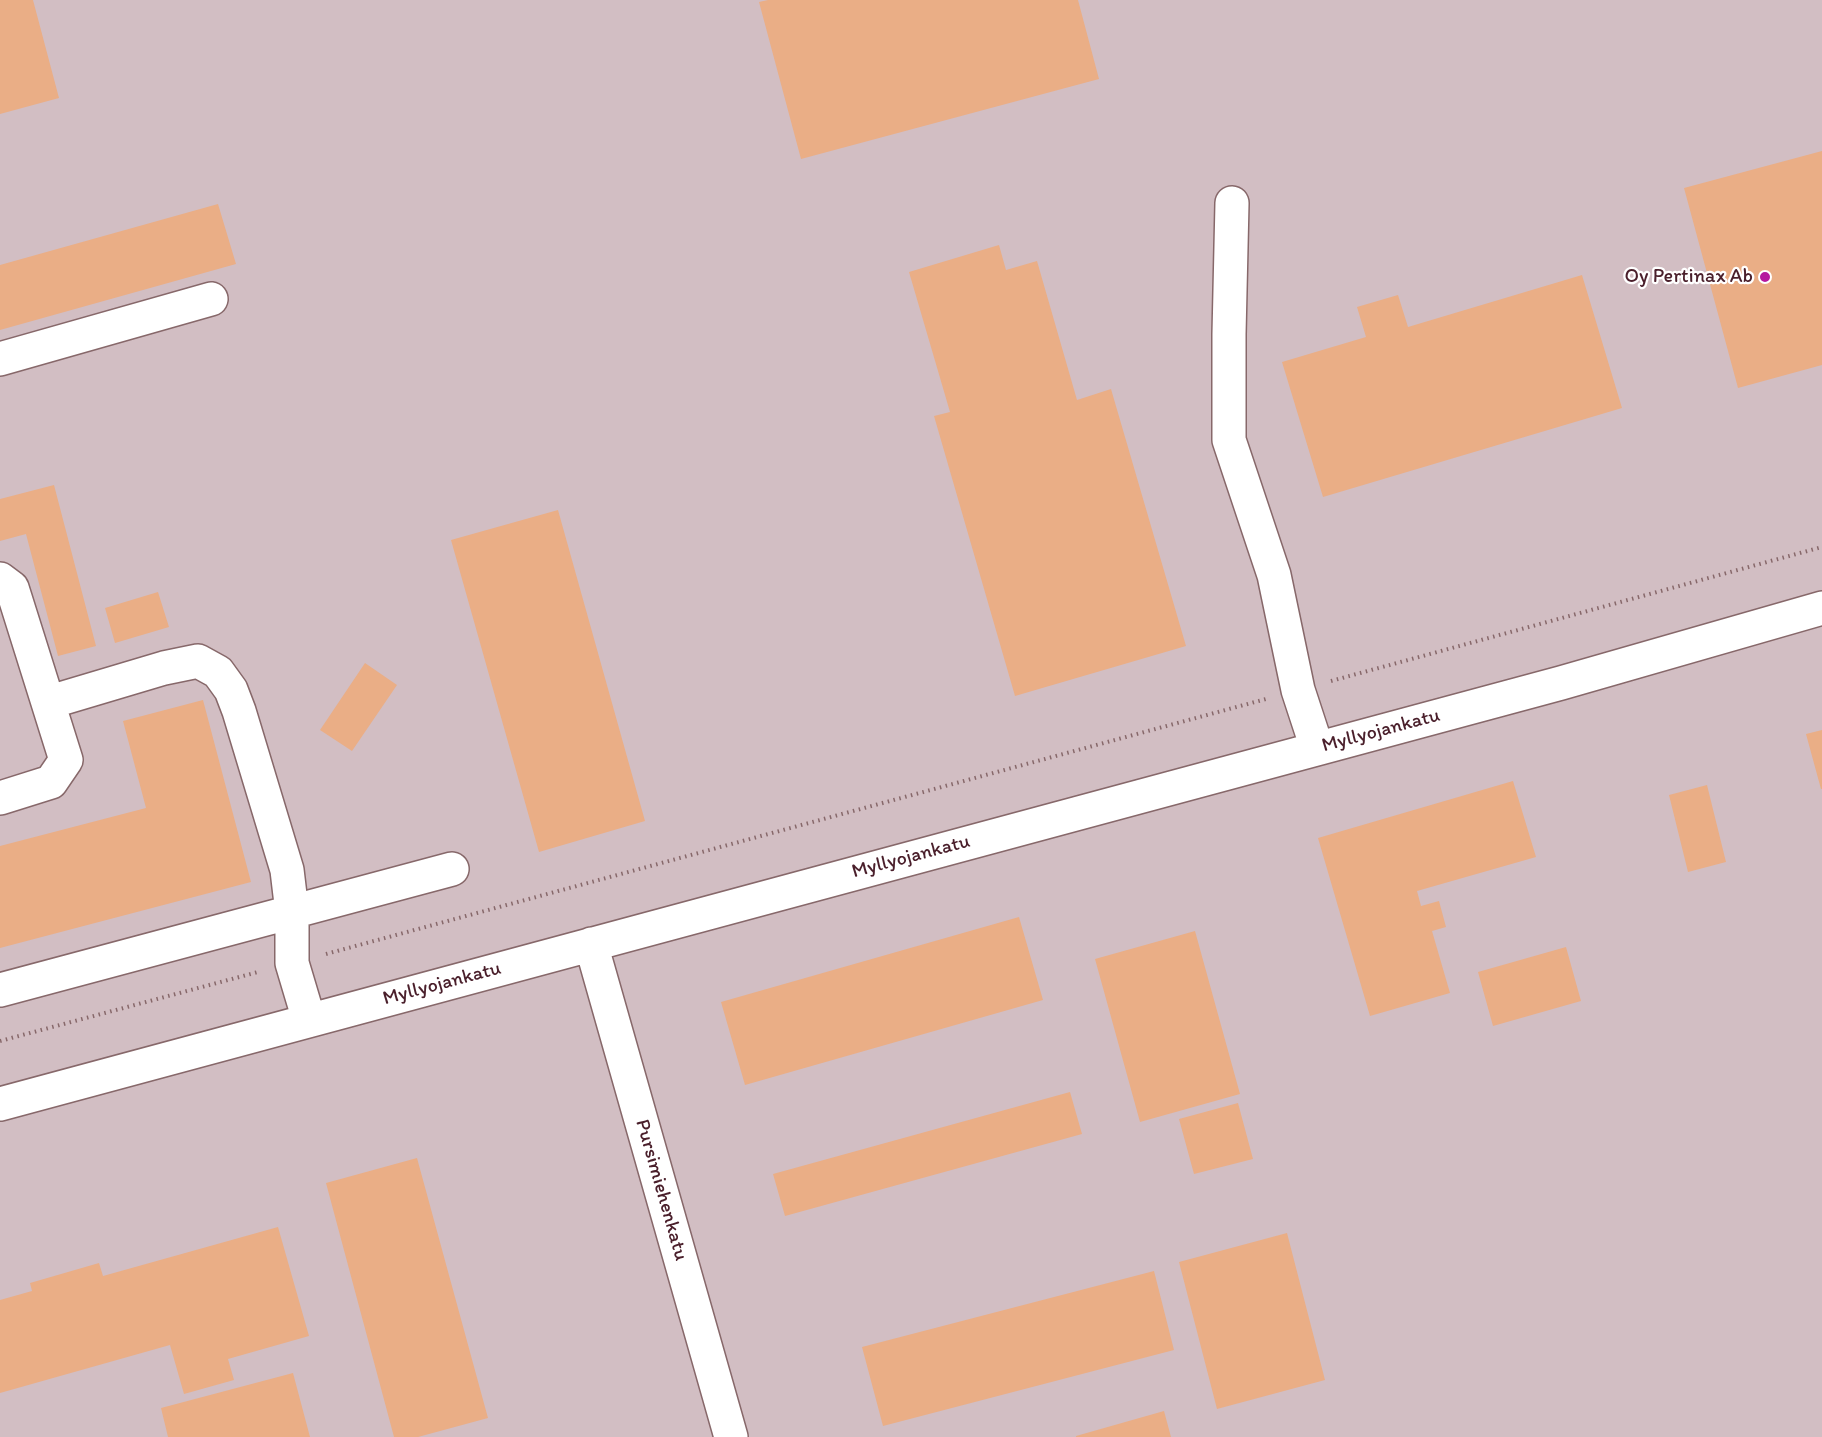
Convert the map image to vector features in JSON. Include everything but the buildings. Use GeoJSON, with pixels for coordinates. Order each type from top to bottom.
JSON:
{"type":"FeatureCollection","features":[{"type":"Feature","properties":{"kind":"street"},"geometry":{"type":"LineString","coordinates":[[1232,202],[1228,334],[1229,440],[1274,575],[1298,690],[1317,748]]}},
{"type":"Feature","properties":{"kind":"street"},"geometry":{"type":"LineString","coordinates":[[0,359],[211,299]]}},
{"type":"Feature","properties":{"kind":"street"},"geometry":{"type":"LineString","coordinates":[[0,579],[12,588],[50,702],[66,760],[51,782],[0,798]]}},
{"type":"Feature","properties":{"kind":"street","name":"Myllyojankatu"},"geometry":{"type":"LineString","coordinates":[[0,1104],[1561,683],[1822,608]]}},
{"type":"Feature","properties":{"kind":"street"},"geometry":{"type":"LineString","coordinates":[[50,702],[164,668],[198,661],[218,672],[231,690],[239,711],[287,870],[292,912],[292,963],[309,1020]]}},
{"type":"Feature","properties":{"kind":"street"},"geometry":{"type":"LineString","coordinates":[[0,990],[452,869]]}},
{"type":"Feature","properties":{"kind":"street","name":"Pursimiehenkatu"},"geometry":{"type":"LineString","coordinates":[[591,944],[731,1437]]}},
{"type":"Feature","properties":{"kind":"path"},"geometry":{"type":"LineString","coordinates":[[0,1041],[1822,547]]}},
{"type":"Feature","properties":{"kind":"shaded area"},"geometry":{"type":"Polygon","coordinates":[[[0,0],[1822,0],[1822,1437],[0,1437],[0,0]]]}},
{"type":"Feature","properties":{"kind":"place","name":"Oy Pertinax Ab"},"geometry":{"type":"Point","coordinates":[1765,277]}}]}
